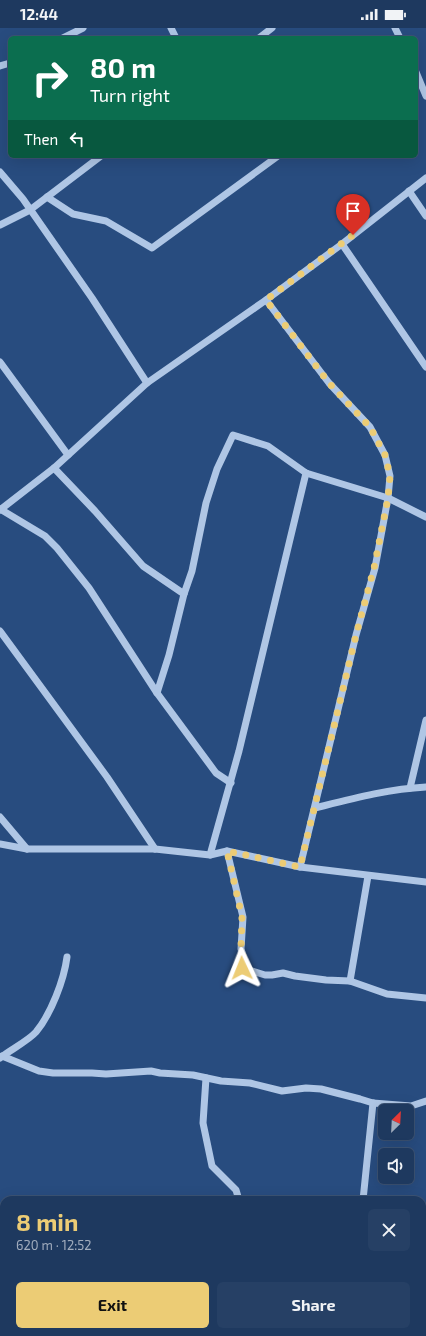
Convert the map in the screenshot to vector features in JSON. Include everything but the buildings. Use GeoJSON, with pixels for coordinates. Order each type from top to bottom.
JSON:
{"type":"FeatureCollection","features":[{"type":"Feature","properties":{"kind":"street"},"geometry":{"type":"LineString","coordinates":[[67,36],[83,28]]}},
{"type":"Feature","properties":{"kind":"street"},"geometry":{"type":"LineString","coordinates":[[261,36],[272,28]]}},
{"type":"Feature","properties":{"kind":"street"},"geometry":{"type":"LineString","coordinates":[[418,77],[426,96]]}},
{"type":"Feature","properties":{"kind":"street"},"geometry":{"type":"LineString","coordinates":[[0,225],[30,210],[98,158]]}},
{"type":"Feature","properties":{"kind":"street"},"geometry":{"type":"LineString","coordinates":[[47,197],[73,214],[106,221],[152,248],[275,158]]}},
{"type":"Feature","properties":{"kind":"street"},"geometry":{"type":"LineString","coordinates":[[0,172],[23,199],[92,298],[147,383]]}},
{"type":"Feature","properties":{"kind":"street"},"geometry":{"type":"LineString","coordinates":[[231,783],[216,772],[157,693],[89,588],[57,548],[45,536],[0,510],[54,468],[147,383],[266,300],[342,244],[426,178]]}},
{"type":"Feature","properties":{"kind":"street"},"geometry":{"type":"LineString","coordinates":[[409,191],[426,216]]}},
{"type":"Feature","properties":{"kind":"street"},"geometry":{"type":"LineString","coordinates":[[342,244],[426,367]]}},
{"type":"Feature","properties":{"kind":"street"},"geometry":{"type":"LineString","coordinates":[[266,300],[329,383],[370,427],[385,455],[390,476],[388,498],[374,568],[356,635],[300,867]]}},
{"type":"Feature","properties":{"kind":"street"},"geometry":{"type":"LineString","coordinates":[[0,362],[68,455]]}},
{"type":"Feature","properties":{"kind":"street"},"geometry":{"type":"LineString","coordinates":[[157,693],[169,655],[184,594],[192,571],[206,503],[218,469],[233,435],[268,446],[306,473],[388,498],[425,514]]}},
{"type":"Feature","properties":{"kind":"street"},"geometry":{"type":"LineString","coordinates":[[54,468],[95,511],[143,566],[184,594]]}},
{"type":"Feature","properties":{"kind":"street"},"geometry":{"type":"LineString","coordinates":[[210,856],[231,783],[306,473]]}},
{"type":"Feature","properties":{"kind":"street"},"geometry":{"type":"LineString","coordinates":[[0,631],[107,777],[155,849]]}},
{"type":"Feature","properties":{"kind":"street"},"geometry":{"type":"LineString","coordinates":[[410,788],[426,720]]}},
{"type":"Feature","properties":{"kind":"street"},"geometry":{"type":"LineString","coordinates":[[315,808],[364,796],[410,788],[426,787]]}},
{"type":"Feature","properties":{"kind":"street"},"geometry":{"type":"LineString","coordinates":[[0,817],[27,849]]}},
{"type":"Feature","properties":{"kind":"street"},"geometry":{"type":"LineString","coordinates":[[0,844],[27,849],[155,849],[210,856],[227,851],[300,867],[426,882]]}},
{"type":"Feature","properties":{"kind":"street"},"geometry":{"type":"LineString","coordinates":[[227,851],[242,917],[241,949],[244,960],[242,968],[265,975],[283,973],[326,980],[350,981],[387,994],[426,998]]}},
{"type":"Feature","properties":{"kind":"street"},"geometry":{"type":"LineString","coordinates":[[350,981],[368,876]]}},
{"type":"Feature","properties":{"kind":"street"},"geometry":{"type":"LineString","coordinates":[[1,1057],[35,1033],[47,1016],[65,969],[67,957]]}},
{"type":"Feature","properties":{"kind":"street"},"geometry":{"type":"LineString","coordinates":[[1,1057],[39,1071],[53,1073],[106,1074],[151,1071],[193,1075],[221,1081],[250,1083],[282,1091],[306,1088],[321,1089],[373,1103],[411,1106],[426,1101]]}},
{"type":"Feature","properties":{"kind":"street"},"geometry":{"type":"LineString","coordinates":[[206,1078],[203,1123],[212,1166],[236,1190],[238,1196]]}},
{"type":"Feature","properties":{"kind":"street"},"geometry":{"type":"LineString","coordinates":[[362,1196],[373,1103]]}},
{"type":"Feature","properties":{"kind":"route"},"geometry":{"type":"LineString","coordinates":[[242,968],[244,960],[241,949],[242,917],[227,851],[300,867],[356,635],[374,568],[388,498],[390,476],[385,455],[370,427],[329,383],[266,300],[353,235]]}}]}
